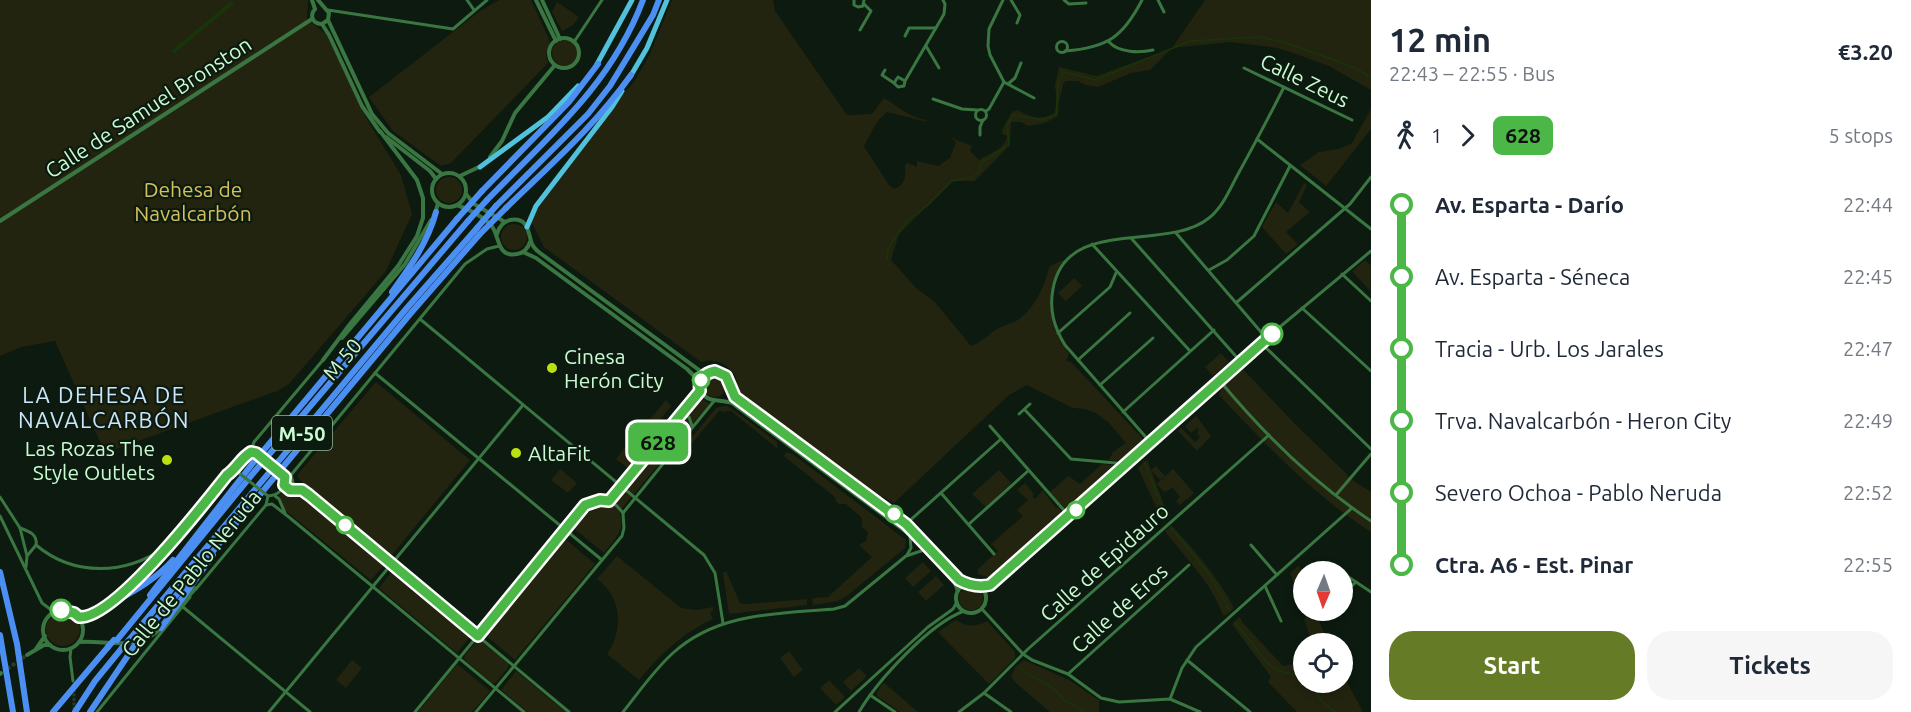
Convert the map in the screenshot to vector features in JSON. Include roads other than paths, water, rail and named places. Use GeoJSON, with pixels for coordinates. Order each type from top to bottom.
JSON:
{"type":"FeatureCollection","features":[{"type":"Feature","properties":{"kind":"highway"},"geometry":{"type":"LineString","coordinates":[[98,611],[139,588],[170,563],[457,219],[569,102],[598,63],[632,0]]}},
{"type":"Feature","properties":{"kind":"highway","name":"M 50"},"geometry":{"type":"LineString","coordinates":[[75,712],[95,681],[406,309],[496,206],[588,114],[610,86],[641,35],[653,15],[657,0]]}},
{"type":"Feature","properties":{"kind":"highway"},"geometry":{"type":"LineString","coordinates":[[527,227],[536,206],[612,107],[647,48],[667,0]]}},
{"type":"Feature","properties":{"kind":"highway","name":"M-50"},"geometry":{"type":"LineString","coordinates":[[55,712],[255,471],[468,221],[586,99],[614,59],[642,2]]}},
{"type":"Feature","properties":{"kind":"highway"},"geometry":{"type":"LineString","coordinates":[[480,167],[548,117],[598,63]]}},
{"type":"Feature","properties":{"kind":"highway"},"geometry":{"type":"LineString","coordinates":[[90,712],[144,634],[411,313],[479,235],[580,139],[615,98],[631,75]]}},
{"type":"Feature","properties":{"kind":"highway"},"geometry":{"type":"LineString","coordinates":[[343,355],[417,255],[436,212]]}},
{"type":"Feature","properties":{"kind":"highway"},"geometry":{"type":"LineString","coordinates":[[116,640],[240,478]]}},
{"type":"Feature","properties":{"kind":"highway"},"geometry":{"type":"LineString","coordinates":[[161,628],[247,509]]}},
{"type":"Feature","properties":{"kind":"highway"},"geometry":{"type":"LineString","coordinates":[[0,572],[17,644],[27,712]]}},
{"type":"Feature","properties":{"kind":"highway"},"geometry":{"type":"LineString","coordinates":[[0,635],[13,712]]}},
{"type":"Feature","properties":{"kind":"street"},"geometry":{"type":"LineString","coordinates":[[312,0],[315,9]]}},
{"type":"Feature","properties":{"kind":"street"},"geometry":{"type":"LineString","coordinates":[[318,0],[327,10],[453,28],[487,0]]}},
{"type":"Feature","properties":{"kind":"street"},"geometry":{"type":"LineString","coordinates":[[467,0],[474,10]]}},
{"type":"Feature","properties":{"kind":"street"},"geometry":{"type":"LineString","coordinates":[[536,0],[558,40]]}},
{"type":"Feature","properties":{"kind":"street"},"geometry":{"type":"LineString","coordinates":[[542,0],[558,40]]}},
{"type":"Feature","properties":{"kind":"street"},"geometry":{"type":"LineString","coordinates":[[574,42],[602,0]]}},
{"type":"Feature","properties":{"kind":"street"},"geometry":{"type":"LineString","coordinates":[[854,0],[856,6],[860,7],[864,2],[871,11],[860,30]]}},
{"type":"Feature","properties":{"kind":"street"},"geometry":{"type":"LineString","coordinates":[[885,70],[882,75],[900,88],[904,86],[936,28],[945,8],[943,0]]}},
{"type":"Feature","properties":{"kind":"street"},"geometry":{"type":"LineString","coordinates":[[1004,0],[992,22],[988,38],[990,55],[1004,82],[1034,98]]}},
{"type":"Feature","properties":{"kind":"street"},"geometry":{"type":"LineString","coordinates":[[1011,0],[1020,15],[1017,22]]}},
{"type":"Feature","properties":{"kind":"street"},"geometry":{"type":"LineString","coordinates":[[1064,0],[1069,4],[1086,3]]}},
{"type":"Feature","properties":{"kind":"street"},"geometry":{"type":"LineString","coordinates":[[1065,51],[1083,50],[1109,42],[1126,28],[1142,0]]}},
{"type":"Feature","properties":{"kind":"street"},"geometry":{"type":"LineString","coordinates":[[1158,0],[1164,12]]}},
{"type":"Feature","properties":{"kind":"street"},"geometry":{"type":"LineString","coordinates":[[322,7],[315,9],[312,19],[322,24],[329,34],[362,106],[417,180],[423,198],[423,218],[417,236],[398,266],[323,360]]}},
{"type":"Feature","properties":{"kind":"street"},"geometry":{"type":"LineString","coordinates":[[327,10],[328,18],[372,114],[388,133],[442,174]]}},
{"type":"Feature","properties":{"kind":"street"},"geometry":{"type":"LineString","coordinates":[[322,24],[339,12]]}},
{"type":"Feature","properties":{"kind":"street","name":"Calle de Samuel Bronston"},"geometry":{"type":"LineString","coordinates":[[0,221],[312,19]]}},
{"type":"Feature","properties":{"kind":"street"},"geometry":{"type":"LineString","coordinates":[[905,36],[909,28],[936,28]]}},
{"type":"Feature","properties":{"kind":"street"},"geometry":{"type":"LineString","coordinates":[[565,38],[574,42],[579,54],[576,62],[568,67],[555,65],[549,53],[558,40],[565,38]]}},
{"type":"Feature","properties":{"kind":"street"},"geometry":{"type":"LineString","coordinates":[[1109,42],[1113,46],[1139,53],[1153,50]]}},
{"type":"Feature","properties":{"kind":"street"},"geometry":{"type":"LineString","coordinates":[[926,46],[939,68]]}},
{"type":"Feature","properties":{"kind":"street"},"geometry":{"type":"LineString","coordinates":[[1008,84],[1015,78],[1022,63]]}},
{"type":"Feature","properties":{"kind":"street"},"geometry":{"type":"LineString","coordinates":[[460,176],[480,167],[492,155],[502,141],[515,113],[555,65]]}},
{"type":"Feature","properties":{"kind":"street","name":"Calle Zeus"},"geometry":{"type":"LineString","coordinates":[[1245,68],[1352,120]]}},
{"type":"Feature","properties":{"kind":"street"},"geometry":{"type":"LineString","coordinates":[[894,83],[898,77],[905,81]]}},
{"type":"Feature","properties":{"kind":"street"},"geometry":{"type":"LineString","coordinates":[[980,135],[980,127],[986,117],[986,111],[1004,82]]}},
{"type":"Feature","properties":{"kind":"street"},"geometry":{"type":"LineString","coordinates":[[1151,443],[1065,345],[1052,316],[1051,300],[1054,283],[1061,268],[1075,254],[1092,244],[1176,232],[1199,225],[1218,210],[1284,87]]}},
{"type":"Feature","properties":{"kind":"street"},"geometry":{"type":"LineString","coordinates":[[933,99],[962,109],[986,111]]}},
{"type":"Feature","properties":{"kind":"street"},"geometry":{"type":"LineString","coordinates":[[977,110],[976,118],[983,120]]}},
{"type":"Feature","properties":{"kind":"street"},"geometry":{"type":"LineString","coordinates":[[380,132],[436,178]]}},
{"type":"Feature","properties":{"kind":"street"},"geometry":{"type":"LineString","coordinates":[[1257,139],[1371,229]]}},
{"type":"Feature","properties":{"kind":"street"},"geometry":{"type":"LineString","coordinates":[[1209,270],[1227,260],[1254,236],[1290,166]]}},
{"type":"Feature","properties":{"kind":"street"},"geometry":{"type":"LineString","coordinates":[[466,194],[457,205],[448,207],[434,199],[432,189],[436,178],[452,172],[460,176],[465,183],[466,194],[474,204],[505,222]]}},
{"type":"Feature","properties":{"kind":"street"},"geometry":{"type":"LineString","coordinates":[[1236,302],[1344,207],[1371,177]]}},
{"type":"Feature","properties":{"kind":"street","name":"Calle de Pablo Neruda"},"geometry":{"type":"LineString","coordinates":[[79,617],[98,611],[140,578],[227,475],[237,469],[241,458],[251,452],[254,442],[405,264],[436,212],[438,203]]}},
{"type":"Feature","properties":{"kind":"street"},"geometry":{"type":"LineString","coordinates":[[457,205],[488,223],[497,234]]}},
{"type":"Feature","properties":{"kind":"street"},"geometry":{"type":"LineString","coordinates":[[531,241],[523,252],[507,253],[499,246],[497,234],[499,227],[505,222],[517,220],[527,227],[535,248],[549,260],[699,370],[706,373],[715,371],[723,373],[729,380],[735,397],[906,524],[966,585]]}},
{"type":"Feature","properties":{"kind":"street"},"geometry":{"type":"LineString","coordinates":[[1176,232],[1267,339]]}},
{"type":"Feature","properties":{"kind":"street"},"geometry":{"type":"LineString","coordinates":[[1131,238],[1241,362]]}},
{"type":"Feature","properties":{"kind":"street"},"geometry":{"type":"LineString","coordinates":[[1092,244],[1190,351]]}},
{"type":"Feature","properties":{"kind":"street"},"geometry":{"type":"LineString","coordinates":[[499,246],[487,249],[465,264],[291,475],[294,486],[302,490],[569,712]]}},
{"type":"Feature","properties":{"kind":"street"},"geometry":{"type":"LineString","coordinates":[[958,591],[966,585],[974,584],[981,587],[993,584],[1302,308],[1371,251]]}},
{"type":"Feature","properties":{"kind":"street"},"geometry":{"type":"LineString","coordinates":[[523,252],[536,258],[687,369],[700,382]]}},
{"type":"Feature","properties":{"kind":"street"},"geometry":{"type":"LineString","coordinates":[[1058,333],[1110,287],[1116,272]]}},
{"type":"Feature","properties":{"kind":"street"},"geometry":{"type":"LineString","coordinates":[[1342,274],[1371,301]]}},
{"type":"Feature","properties":{"kind":"street"},"geometry":{"type":"LineString","coordinates":[[1302,308],[1371,371]]}},
{"type":"Feature","properties":{"kind":"street"},"geometry":{"type":"LineString","coordinates":[[1078,360],[1130,313]]}},
{"type":"Feature","properties":{"kind":"street"},"geometry":{"type":"LineString","coordinates":[[420,319],[704,555],[711,563],[718,586],[723,623]]}},
{"type":"Feature","properties":{"kind":"street"},"geometry":{"type":"LineString","coordinates":[[1123,412],[1214,330]]}},
{"type":"Feature","properties":{"kind":"street"},"geometry":{"type":"LineString","coordinates":[[1100,385],[1153,338]]}},
{"type":"Feature","properties":{"kind":"street"},"geometry":{"type":"LineString","coordinates":[[1262,344],[1371,449]]}},
{"type":"Feature","properties":{"kind":"street"},"geometry":{"type":"LineString","coordinates":[[375,373],[602,560]]}},
{"type":"Feature","properties":{"kind":"street"},"geometry":{"type":"LineString","coordinates":[[706,373],[700,382],[700,391],[705,398],[714,401],[722,399],[730,388]]}},
{"type":"Feature","properties":{"kind":"street"},"geometry":{"type":"LineString","coordinates":[[1220,381],[1269,435],[1336,495],[1371,521]]}},
{"type":"Feature","properties":{"kind":"street"},"geometry":{"type":"LineString","coordinates":[[609,501],[700,391]]}},
{"type":"Feature","properties":{"kind":"street"},"geometry":{"type":"LineString","coordinates":[[722,399],[739,408],[909,534],[955,584],[958,591],[957,602],[953,609],[928,627],[837,712]]}},
{"type":"Feature","properties":{"kind":"street"},"geometry":{"type":"LineString","coordinates":[[476,712],[623,533],[623,513],[714,401]]}},
{"type":"Feature","properties":{"kind":"street"},"geometry":{"type":"LineString","coordinates":[[1019,414],[1030,404]]}},
{"type":"Feature","properties":{"kind":"street"},"geometry":{"type":"LineString","coordinates":[[269,712],[524,405]]}},
{"type":"Feature","properties":{"kind":"street"},"geometry":{"type":"LineString","coordinates":[[1024,410],[1071,459],[1127,464]]}},
{"type":"Feature","properties":{"kind":"street"},"geometry":{"type":"LineString","coordinates":[[678,416],[689,417],[692,428]]}},
{"type":"Feature","properties":{"kind":"street"},"geometry":{"type":"LineString","coordinates":[[990,426],[1069,516]]}},
{"type":"Feature","properties":{"kind":"street","name":"Calle de Epidauro"},"geometry":{"type":"LineString","coordinates":[[958,712],[984,693],[1023,654],[1269,435]]}},
{"type":"Feature","properties":{"kind":"street"},"geometry":{"type":"LineString","coordinates":[[906,524],[1001,439]]}},
{"type":"Feature","properties":{"kind":"street"},"geometry":{"type":"LineString","coordinates":[[655,444],[659,454],[669,456]]}},
{"type":"Feature","properties":{"kind":"street"},"geometry":{"type":"LineString","coordinates":[[251,452],[256,453],[285,477]]}},
{"type":"Feature","properties":{"kind":"street"},"geometry":{"type":"LineString","coordinates":[[1336,495],[1371,454]]}},
{"type":"Feature","properties":{"kind":"street"},"geometry":{"type":"LineString","coordinates":[[237,469],[268,496]]}},
{"type":"Feature","properties":{"kind":"street"},"geometry":{"type":"LineString","coordinates":[[969,524],[1029,471]]}},
{"type":"Feature","properties":{"kind":"street","name":"Calle de Pablo Neruda"},"geometry":{"type":"LineString","coordinates":[[97,712],[266,505],[268,496],[281,491],[285,477],[291,475]]}},
{"type":"Feature","properties":{"kind":"street"},"geometry":{"type":"LineString","coordinates":[[284,485],[290,490],[302,490]]}},
{"type":"Feature","properties":{"kind":"street"},"geometry":{"type":"LineString","coordinates":[[941,493],[994,554]]}},
{"type":"Feature","properties":{"kind":"street"},"geometry":{"type":"LineString","coordinates":[[274,495],[279,499],[283,511],[290,518]]}},
{"type":"Feature","properties":{"kind":"street"},"geometry":{"type":"LineString","coordinates":[[0,497],[20,528],[27,556],[26,569]]}},
{"type":"Feature","properties":{"kind":"street"},"geometry":{"type":"LineString","coordinates":[[415,712],[585,505],[600,500],[609,501],[623,513]]}},
{"type":"Feature","properties":{"kind":"street"},"geometry":{"type":"LineString","coordinates":[[266,505],[272,504],[290,518],[524,712]]}},
{"type":"Feature","properties":{"kind":"street"},"geometry":{"type":"LineString","coordinates":[[1170,699],[1187,660],[1196,647],[1352,508]]}},
{"type":"Feature","properties":{"kind":"street"},"geometry":{"type":"LineString","coordinates":[[0,516],[42,603],[54,612]]}},
{"type":"Feature","properties":{"kind":"street"},"geometry":{"type":"LineString","coordinates":[[20,528],[33,533],[36,538],[36,545],[27,556]]}},
{"type":"Feature","properties":{"kind":"street"},"geometry":{"type":"LineString","coordinates":[[623,712],[674,652],[697,635],[723,623],[750,616],[834,609],[845,606],[906,556],[911,548],[909,534]]}},
{"type":"Feature","properties":{"kind":"street"},"geometry":{"type":"LineString","coordinates":[[36,545],[44,552],[68,564],[93,569],[118,568],[142,561],[172,542]]}},
{"type":"Feature","properties":{"kind":"street"},"geometry":{"type":"LineString","coordinates":[[1251,545],[1277,575]]}},
{"type":"Feature","properties":{"kind":"street"},"geometry":{"type":"LineString","coordinates":[[906,556],[925,550]]}},
{"type":"Feature","properties":{"kind":"street","name":"Calle de Eros"},"geometry":{"type":"LineString","coordinates":[[1068,674],[1189,565]]}},
{"type":"Feature","properties":{"kind":"street"},"geometry":{"type":"LineString","coordinates":[[1353,580],[1371,592]]}},
{"type":"Feature","properties":{"kind":"street"},"geometry":{"type":"LineString","coordinates":[[1265,586],[1281,621]]}},
{"type":"Feature","properties":{"kind":"street"},"geometry":{"type":"LineString","coordinates":[[859,712],[883,678],[931,632],[957,614],[964,611],[973,613],[982,609],[986,597],[981,587]]}},
{"type":"Feature","properties":{"kind":"street"},"geometry":{"type":"LineString","coordinates":[[79,642],[83,627],[79,617],[68,610],[54,612],[50,615],[44,625],[45,636],[51,645],[61,649],[71,648],[79,642],[136,642],[149,638],[161,628],[196,588]]}},
{"type":"Feature","properties":{"kind":"street"},"geometry":{"type":"LineString","coordinates":[[957,602],[964,611]]}},
{"type":"Feature","properties":{"kind":"street"},"geometry":{"type":"LineString","coordinates":[[183,607],[309,712]]}},
{"type":"Feature","properties":{"kind":"street"},"geometry":{"type":"LineString","coordinates":[[982,609],[1023,654],[1032,660],[1068,674],[1097,696],[1108,701],[1119,702],[1170,699],[1200,712]]}},
{"type":"Feature","properties":{"kind":"street"},"geometry":{"type":"LineString","coordinates":[[27,655],[45,636]]}},
{"type":"Feature","properties":{"kind":"street"},"geometry":{"type":"LineString","coordinates":[[35,649],[51,645]]}},
{"type":"Feature","properties":{"kind":"street"},"geometry":{"type":"LineString","coordinates":[[71,648],[73,681]]}},
{"type":"Feature","properties":{"kind":"street"},"geometry":{"type":"LineString","coordinates":[[1187,660],[1251,712]]}},
{"type":"Feature","properties":{"kind":"street"},"geometry":{"type":"LineString","coordinates":[[878,673],[883,678]]}},
{"type":"Feature","properties":{"kind":"street"},"geometry":{"type":"LineString","coordinates":[[984,693],[1011,712]]}},
{"type":"Feature","properties":{"kind":"street"},"geometry":{"type":"LineString","coordinates":[[870,694],[895,712]]}},
{"type":"Feature","properties":{"kind":"waterway"},"geometry":{"type":"LineString","coordinates":[[174,51],[232,3]]}},
{"type":"Feature","properties":{"kind":"waterway"},"geometry":{"type":"LineString","coordinates":[[887,260],[888,250],[908,220],[927,206],[952,181],[972,177],[978,173],[981,163],[1009,145],[1007,125],[1013,115],[1042,120],[1056,114],[1058,87],[1064,72],[1095,80],[1190,41],[1260,37],[1283,42],[1329,58],[1357,69],[1371,78]]}},
{"type":"Feature","properties":{"kind":"waterway"},"geometry":{"type":"LineString","coordinates":[[1144,462],[1167,518]]}},
{"type":"Feature","properties":{"kind":"waterway"},"geometry":{"type":"LineString","coordinates":[[1170,527],[1203,567],[1218,588],[1230,611]]}},
{"type":"Feature","properties":{"kind":"waterway"},"geometry":{"type":"LineString","coordinates":[[1235,622],[1269,665],[1293,675]]}},
{"type":"Feature","properties":{"kind":"waterway"},"geometry":{"type":"LineString","coordinates":[[1018,667],[1053,688],[1065,701],[1084,712]]}},
{"type":"Feature","properties":{"kind":"waterway"},"geometry":{"type":"LineString","coordinates":[[1317,693],[1335,712]]}},
{"type":"Feature","properties":{"kind":"tunnel"},"geometry":{"type":"LineString","coordinates":[[7,669],[27,655]]}},
{"type":"Feature","properties":{"kind":"tunnel"},"geometry":{"type":"LineString","coordinates":[[74,690],[74,710]]}},
{"type":"Feature","properties":{"kind":"place","name":"Cinesa Herón City"},"geometry":{"type":"Point","coordinates":[552,368]}},
{"type":"Feature","properties":{"kind":"place","name":"AltaFit"},"geometry":{"type":"Point","coordinates":[516,453]}},
{"type":"Feature","properties":{"kind":"place","name":"Las Rozas The Style Outlets"},"geometry":{"type":"Point","coordinates":[167,460]}},
{"type":"Feature","properties":{"kind":"district","name":"LA DEHESA DE NAVALCARBÓN"},"geometry":{"type":"Point","coordinates":[104,407]}},
{"type":"Feature","properties":{"kind":"park label","name":"Dehesa de Navalcarbón"},"geometry":{"type":"Point","coordinates":[193,201]}}]}
